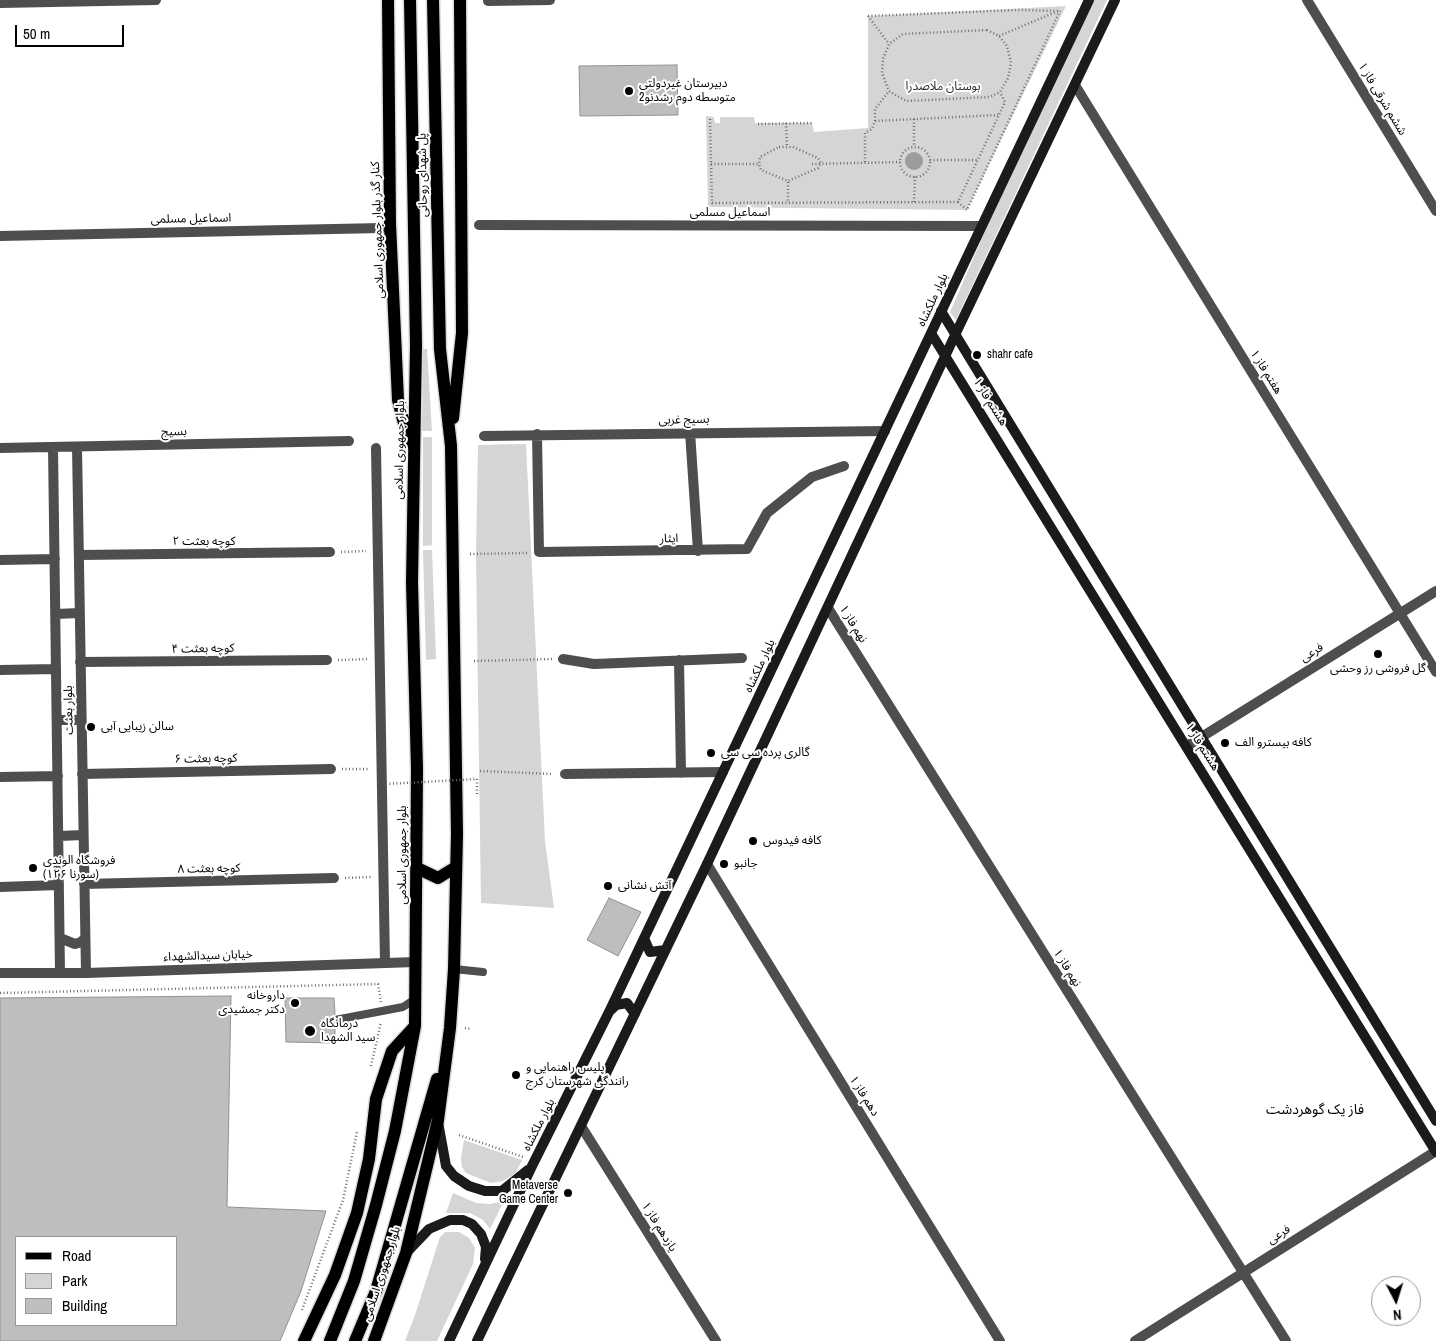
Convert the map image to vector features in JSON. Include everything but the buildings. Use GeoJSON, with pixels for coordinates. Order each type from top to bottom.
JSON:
{"type":"FeatureCollection","features":[{"type":"Feature","properties":{"kind":"main road","name":"کنار گذر بلوار جمهوری اسلامی"},"geometry":{"type":"LineString","coordinates":[[388,0],[390,224],[398,400],[413,458]]}},
{"type":"Feature","properties":{"kind":"main road","name":"پل شهدای روحانی"},"geometry":{"type":"LineString","coordinates":[[410,0],[416,345]]}},
{"type":"Feature","properties":{"kind":"main road","name":"پل شهدای روحانی"},"geometry":{"type":"LineString","coordinates":[[432,0],[440,349]]}},
{"type":"Feature","properties":{"kind":"main road"},"geometry":{"type":"LineString","coordinates":[[451,446],[462,333],[460,0]]}},
{"type":"Feature","properties":{"kind":"main road","name":"بلوار ملکشاه"},"geometry":{"type":"LineString","coordinates":[[450,1341],[532,1166],[610,1010],[1089,0]]}},
{"type":"Feature","properties":{"kind":"main road"},"geometry":{"type":"LineString","coordinates":[[478,1341],[707,864],[956,333],[1116,0]]}},
{"type":"Feature","properties":{"kind":"main road","name":"هشتم فاز ۱"},"geometry":{"type":"LineString","coordinates":[[941,311],[1436,1121]]}},
{"type":"Feature","properties":{"kind":"main road","name":"هشتم فاز ۱"},"geometry":{"type":"LineString","coordinates":[[931,333],[1436,1152]]}},
{"type":"Feature","properties":{"kind":"main road","name":"بلوار جمهوری اسلامی"},"geometry":{"type":"LineString","coordinates":[[330,1341],[354,1281],[376,1205],[397,1122],[415,1026],[417,868],[412,582],[416,345]]}},
{"type":"Feature","properties":{"kind":"main road","name":"بلوار جمهوری اسلامی"},"geometry":{"type":"LineString","coordinates":[[374,1341],[406,1253],[438,1120],[448,1040],[454,969],[457,834],[451,446],[440,349]]}},
{"type":"Feature","properties":{"kind":"main road"},"geometry":{"type":"LineString","coordinates":[[417,868],[438,878],[456,867]]}},
{"type":"Feature","properties":{"kind":"main road"},"geometry":{"type":"LineString","coordinates":[[644,938],[650,952],[666,950]]}},
{"type":"Feature","properties":{"kind":"main road"},"geometry":{"type":"LineString","coordinates":[[610,1010],[616,1005],[626,1003],[635,1014]]}},
{"type":"Feature","properties":{"kind":"main road"},"geometry":{"type":"LineString","coordinates":[[304,1341],[335,1274],[357,1212],[369,1159],[376,1099],[392,1051],[415,1026]]}},
{"type":"Feature","properties":{"kind":"main road"},"geometry":{"type":"LineString","coordinates":[[355,1341],[376,1291],[448,1040]]}},
{"type":"Feature","properties":{"kind":"main road"},"geometry":{"type":"LineString","coordinates":[[438,1120],[446,1166],[454,1176],[469,1186],[485,1191],[502,1191],[532,1166]]}},
{"type":"Feature","properties":{"kind":"main road"},"geometry":{"type":"LineString","coordinates":[[406,1253],[429,1229],[450,1220],[462,1220],[477,1228],[484,1240],[486,1247],[483,1269]]}},
{"type":"Feature","properties":{"kind":"street"},"geometry":{"type":"LineString","coordinates":[[0,3],[156,0]]}},
{"type":"Feature","properties":{"kind":"street"},"geometry":{"type":"LineString","coordinates":[[488,1],[550,0]]}},
{"type":"Feature","properties":{"kind":"street","name":"ششم شرقی فاز ۱"},"geometry":{"type":"LineString","coordinates":[[1307,0],[1436,212]]}},
{"type":"Feature","properties":{"kind":"street","name":"هفتم فاز ۱"},"geometry":{"type":"LineString","coordinates":[[1075,85],[1436,672]]}},
{"type":"Feature","properties":{"kind":"street","name":"اسماعیل مسلمی"},"geometry":{"type":"LineString","coordinates":[[479,225],[982,226]]}},
{"type":"Feature","properties":{"kind":"street","name":"اسماعیل مسلمی"},"geometry":{"type":"LineString","coordinates":[[0,236],[382,228]]}},
{"type":"Feature","properties":{"kind":"street","name":"بسیج غربی"},"geometry":{"type":"LineString","coordinates":[[484,436],[885,431]]}},
{"type":"Feature","properties":{"kind":"street"},"geometry":{"type":"LineString","coordinates":[[690,432],[698,551]]}},
{"type":"Feature","properties":{"kind":"street"},"geometry":{"type":"LineString","coordinates":[[537,434],[539,552]]}},
{"type":"Feature","properties":{"kind":"street","name":"بسیج"},"geometry":{"type":"LineString","coordinates":[[0,448],[349,441]]}},
{"type":"Feature","properties":{"kind":"street","name":"بلوار بعثت"},"geometry":{"type":"LineString","coordinates":[[54,447],[60,973]]}},
{"type":"Feature","properties":{"kind":"street","name":"بلوار بعثت"},"geometry":{"type":"LineString","coordinates":[[77,447],[86,973]]}},
{"type":"Feature","properties":{"kind":"street"},"geometry":{"type":"LineString","coordinates":[[376,448],[385,963]]}},
{"type":"Feature","properties":{"kind":"street","name":"ایثار"},"geometry":{"type":"LineString","coordinates":[[539,552],[747,549],[767,513],[812,477],[844,466]]}},
{"type":"Feature","properties":{"kind":"street","name":"کوچه بعثت ۲"},"geometry":{"type":"LineString","coordinates":[[78,555],[330,552]]}},
{"type":"Feature","properties":{"kind":"street"},"geometry":{"type":"LineString","coordinates":[[0,560],[55,559]]}},
{"type":"Feature","properties":{"kind":"street","name":"فرعی"},"geometry":{"type":"LineString","coordinates":[[1187,746],[1436,591]]}},
{"type":"Feature","properties":{"kind":"street","name":"نهم فاز ۱"},"geometry":{"type":"LineString","coordinates":[[828,608],[1286,1341]]}},
{"type":"Feature","properties":{"kind":"street"},"geometry":{"type":"LineString","coordinates":[[56,614],[79,613]]}},
{"type":"Feature","properties":{"kind":"street"},"geometry":{"type":"LineString","coordinates":[[563,659],[594,664],[742,658]]}},
{"type":"Feature","properties":{"kind":"street","name":"کوچه بعثت ۴"},"geometry":{"type":"LineString","coordinates":[[80,662],[326,660]]}},
{"type":"Feature","properties":{"kind":"street"},"geometry":{"type":"LineString","coordinates":[[678,660],[681,773]]}},
{"type":"Feature","properties":{"kind":"street"},"geometry":{"type":"LineString","coordinates":[[0,670],[56,669]]}},
{"type":"Feature","properties":{"kind":"street"},"geometry":{"type":"LineString","coordinates":[[57,720],[81,720]]}},
{"type":"Feature","properties":{"kind":"street","name":"کوچه بعثت ۶"},"geometry":{"type":"LineString","coordinates":[[82,774],[331,769]]}},
{"type":"Feature","properties":{"kind":"street"},"geometry":{"type":"LineString","coordinates":[[566,774],[723,772]]}},
{"type":"Feature","properties":{"kind":"street"},"geometry":{"type":"LineString","coordinates":[[0,777],[58,776]]}},
{"type":"Feature","properties":{"kind":"street"},"geometry":{"type":"LineString","coordinates":[[58,836],[83,835]]}},
{"type":"Feature","properties":{"kind":"street","name":"دهم فاز ۱"},"geometry":{"type":"LineString","coordinates":[[707,864],[1000,1341]]}},
{"type":"Feature","properties":{"kind":"street","name":"کوچه بعثت ۸"},"geometry":{"type":"LineString","coordinates":[[84,884],[334,878]]}},
{"type":"Feature","properties":{"kind":"street"},"geometry":{"type":"LineString","coordinates":[[0,887],[59,885]]}},
{"type":"Feature","properties":{"kind":"street"},"geometry":{"type":"LineString","coordinates":[[60,938],[74,944],[81,942],[85,938]]}},
{"type":"Feature","properties":{"kind":"street","name":"خیابان سیدالشهداء"},"geometry":{"type":"LineString","coordinates":[[0,973],[86,973],[416,962]]}},
{"type":"Feature","properties":{"kind":"street","name":"یازدهم فاز ۱"},"geometry":{"type":"LineString","coordinates":[[581,1126],[716,1341]]}},
{"type":"Feature","properties":{"kind":"street","name":"فرعی"},"geometry":{"type":"LineString","coordinates":[[1135,1341],[1436,1152]]}},
{"type":"Feature","properties":{"kind":"lane"},"geometry":{"type":"LineString","coordinates":[[454,969],[483,972]]}},
{"type":"Feature","properties":{"kind":"lane"},"geometry":{"type":"LineString","coordinates":[[335,1020],[403,1007],[416,999]]}},
{"type":"Feature","properties":{"kind":"path"},"geometry":{"type":"LineString","coordinates":[[889,44],[868,16],[1018,10],[1060,11]]}},
{"type":"Feature","properties":{"kind":"path"},"geometry":{"type":"LineString","coordinates":[[999,36],[1060,11]]}},
{"type":"Feature","properties":{"kind":"path"},"geometry":{"type":"LineString","coordinates":[[710,119],[712,203],[958,202],[966,210],[1060,11]]}},
{"type":"Feature","properties":{"kind":"path"},"geometry":{"type":"LineString","coordinates":[[986,30],[999,36],[1007,46],[1011,63],[1008,78],[1000,92],[990,98],[906,101],[889,91],[882,73],[883,59],[889,44],[903,34],[986,30]]}},
{"type":"Feature","properties":{"kind":"path"},"geometry":{"type":"LineString","coordinates":[[865,162],[865,133],[872,129],[875,121],[875,110],[889,91]]}},
{"type":"Feature","properties":{"kind":"path"},"geometry":{"type":"LineString","coordinates":[[958,202],[1005,102],[1000,92]]}},
{"type":"Feature","properties":{"kind":"path"},"geometry":{"type":"LineString","coordinates":[[875,121],[998,115]]}},
{"type":"Feature","properties":{"kind":"path"},"geometry":{"type":"LineString","coordinates":[[914,120],[914,147]]}},
{"type":"Feature","properties":{"kind":"path"},"geometry":{"type":"LineString","coordinates":[[786,123],[787,147]]}},
{"type":"Feature","properties":{"kind":"path"},"geometry":{"type":"LineString","coordinates":[[758,124],[812,123]]}},
{"type":"Feature","properties":{"kind":"path"},"geometry":{"type":"LineString","coordinates":[[779,147],[793,147],[818,158],[821,163],[818,168],[788,181],[761,170],[759,164],[760,157],[779,147]]}},
{"type":"Feature","properties":{"kind":"path"},"geometry":{"type":"LineString","coordinates":[[914,147],[925,151],[930,160],[924,173],[915,176],[906,174],[900,162],[903,152],[914,147]]}},
{"type":"Feature","properties":{"kind":"path"},"geometry":{"type":"LineString","coordinates":[[930,160],[977,160]]}},
{"type":"Feature","properties":{"kind":"path"},"geometry":{"type":"LineString","coordinates":[[812,164],[900,162]]}},
{"type":"Feature","properties":{"kind":"path"},"geometry":{"type":"LineString","coordinates":[[711,164],[759,164]]}},
{"type":"Feature","properties":{"kind":"path"},"geometry":{"type":"LineString","coordinates":[[914,202],[915,176]]}},
{"type":"Feature","properties":{"kind":"path"},"geometry":{"type":"LineString","coordinates":[[788,181],[788,203]]}},
{"type":"Feature","properties":{"kind":"path"},"geometry":{"type":"LineString","coordinates":[[330,552],[378,551]]}},
{"type":"Feature","properties":{"kind":"path"},"geometry":{"type":"LineString","coordinates":[[470,554],[539,552]]}},
{"type":"Feature","properties":{"kind":"path"},"geometry":{"type":"LineString","coordinates":[[326,660],[380,658]]}},
{"type":"Feature","properties":{"kind":"path"},"geometry":{"type":"LineString","coordinates":[[474,661],[563,659]]}},
{"type":"Feature","properties":{"kind":"path"},"geometry":{"type":"LineString","coordinates":[[331,769],[382,769]]}},
{"type":"Feature","properties":{"kind":"path"},"geometry":{"type":"LineString","coordinates":[[480,771],[566,774]]}},
{"type":"Feature","properties":{"kind":"path"},"geometry":{"type":"LineString","coordinates":[[386,784],[477,779],[477,794]]}},
{"type":"Feature","properties":{"kind":"path"},"geometry":{"type":"LineString","coordinates":[[334,878],[384,876]]}},
{"type":"Feature","properties":{"kind":"path"},"geometry":{"type":"LineString","coordinates":[[0,993],[378,984],[383,1012],[371,1070]]}},
{"type":"Feature","properties":{"kind":"path"},"geometry":{"type":"LineString","coordinates":[[465,1028],[471,1029]]}},
{"type":"Feature","properties":{"kind":"path"},"geometry":{"type":"LineString","coordinates":[[300,1314],[343,1200],[359,1125]]}},
{"type":"Feature","properties":{"kind":"path"},"geometry":{"type":"LineString","coordinates":[[459,1135],[524,1158]]}},
{"type":"Feature","properties":{"kind":"green space"},"geometry":{"type":"Polygon","coordinates":[[[1093,0],[1107,0],[956,320],[950,312],[993,213],[1093,0]]]}},
{"type":"Feature","properties":{"kind":"green space","name":"بوستان ملاصدرا"},"geometry":{"type":"Polygon","coordinates":[[[1066,6],[967,210],[708,207],[706,116],[714,117],[715,123],[720,123],[720,117],[754,117],[755,123],[812,123],[814,132],[868,128],[868,16],[1066,6]]]}},
{"type":"Feature","properties":{"kind":"green space"},"geometry":{"type":"Polygon","coordinates":[[[423,349],[427,349],[432,431],[422,431],[423,349]]]}},
{"type":"Feature","properties":{"kind":"green space"},"geometry":{"type":"Polygon","coordinates":[[[423,437],[432,437],[432,545],[423,546],[423,437]]]}},
{"type":"Feature","properties":{"kind":"green space"},"geometry":{"type":"Polygon","coordinates":[[[526,444],[545,841],[554,908],[481,903],[476,555],[478,445],[526,444]]]}},
{"type":"Feature","properties":{"kind":"green space"},"geometry":{"type":"Polygon","coordinates":[[[423,550],[432,550],[436,659],[426,660],[423,550]]]}},
{"type":"Feature","properties":{"kind":"green space"},"geometry":{"type":"Polygon","coordinates":[[[464,1140],[522,1160],[516,1173],[503,1181],[491,1183],[466,1173],[462,1167],[461,1158],[464,1140]]]}},
{"type":"Feature","properties":{"kind":"green space"},"geometry":{"type":"Polygon","coordinates":[[[453,1193],[476,1203],[490,1204],[504,1201],[490,1229],[483,1220],[470,1213],[446,1213],[453,1193]]]}},
{"type":"Feature","properties":{"kind":"green space"},"geometry":{"type":"Polygon","coordinates":[[[445,1232],[459,1232],[469,1238],[475,1248],[473,1264],[437,1341],[405,1341],[440,1237],[445,1232]]]}},
{"type":"Feature","properties":{"kind":"shaded area"},"geometry":{"type":"Polygon","coordinates":[[[914,152],[920,155],[923,161],[920,167],[914,170],[908,167],[905,161],[908,155],[914,152]]]}},
{"type":"Feature","properties":{"kind":"place","name":"دبیرستان غیردولتی متوسطه دوم رشدنو2"},"geometry":{"type":"Point","coordinates":[629,91]}},
{"type":"Feature","properties":{"kind":"place","name":"shahr cafe"},"geometry":{"type":"Point","coordinates":[977,355]}},
{"type":"Feature","properties":{"kind":"place","name":"گل فروشی رز وحشی"},"geometry":{"type":"Point","coordinates":[1378,654]}},
{"type":"Feature","properties":{"kind":"place","name":"سالن زیبایی آبی"},"geometry":{"type":"Point","coordinates":[91,727]}},
{"type":"Feature","properties":{"kind":"place","name":"کافه بیسترو الف"},"geometry":{"type":"Point","coordinates":[1225,743]}},
{"type":"Feature","properties":{"kind":"place","name":"گالری پرده سی سی"},"geometry":{"type":"Point","coordinates":[711,753]}},
{"type":"Feature","properties":{"kind":"place","name":"كافه فيدوس"},"geometry":{"type":"Point","coordinates":[753,841]}},
{"type":"Feature","properties":{"kind":"place","name":"جانبو"},"geometry":{"type":"Point","coordinates":[724,864]}},
{"type":"Feature","properties":{"kind":"place","name":"فروشگاه الوندی (سورنا ۱۲۶)"},"geometry":{"type":"Point","coordinates":[33,868]}},
{"type":"Feature","properties":{"kind":"place","name":"آتش نشانی"},"geometry":{"type":"Point","coordinates":[608,886]}},
{"type":"Feature","properties":{"kind":"place","name":"داروخانه دکتر جمشیدی"},"geometry":{"type":"Point","coordinates":[295,1003]}},
{"type":"Feature","properties":{"kind":"place","name":"درمانگاه سید الشهدا"},"geometry":{"type":"Point","coordinates":[310,1031]}},
{"type":"Feature","properties":{"kind":"place","name":"پلیس راهنمایی و رانندگی شهرستان کرج"},"geometry":{"type":"Point","coordinates":[516,1075]}},
{"type":"Feature","properties":{"kind":"place","name":"Metaverse Game Center"},"geometry":{"type":"Point","coordinates":[568,1193]}},
{"type":"Feature","properties":{"kind":"district","name":"فاز یک گوهردشت"},"geometry":{"type":"Point","coordinates":[1315,1110]}}]}
